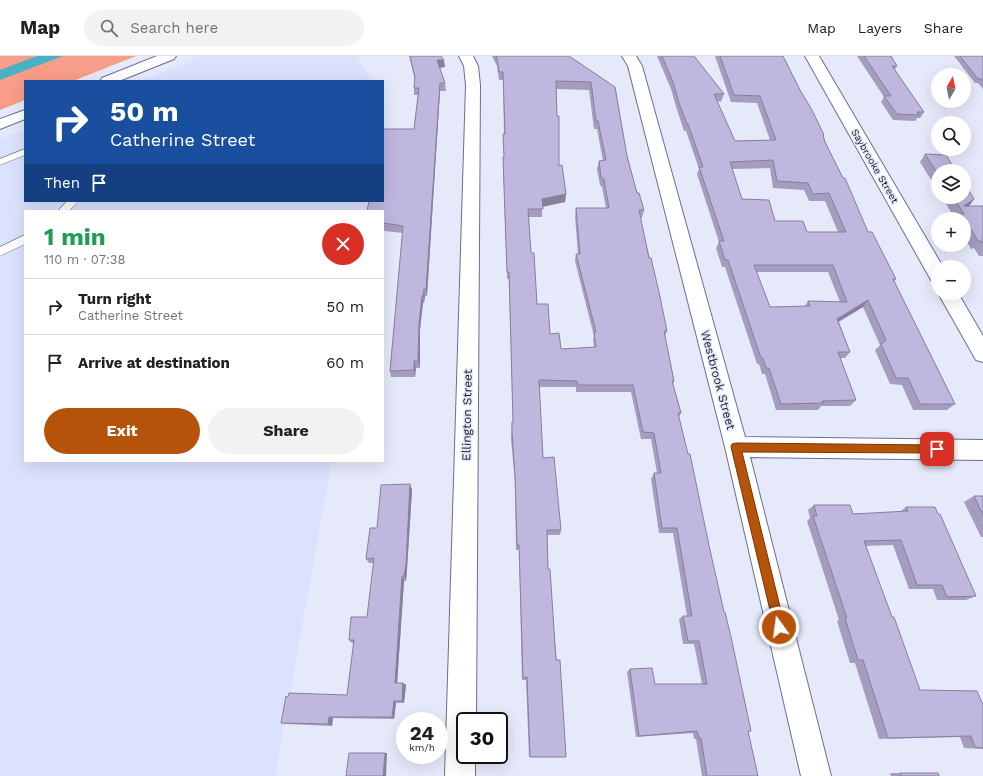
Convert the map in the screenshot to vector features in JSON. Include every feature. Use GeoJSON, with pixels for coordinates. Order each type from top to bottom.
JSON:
{"type":"FeatureCollection","features":[{"type":"Feature","properties":{"kind":"street"},"geometry":{"type":"LineString","coordinates":[[109,80],[169,56]]}},
{"type":"Feature","properties":{"kind":"street","name":"Ellington Street"},"geometry":{"type":"LineString","coordinates":[[460,776],[473,85],[471,66],[466,56]]}},
{"type":"Feature","properties":{"kind":"street","name":"Westbrook Street"},"geometry":{"type":"LineString","coordinates":[[629,56],[635,66],[736,447],[816,776]]}},
{"type":"Feature","properties":{"kind":"street","name":"Saybrooke Street"},"geometry":{"type":"LineString","coordinates":[[812,56],[931,263]]}},
{"type":"Feature","properties":{"kind":"street"},"geometry":{"type":"LineString","coordinates":[[0,124],[24,114]]}},
{"type":"Feature","properties":{"kind":"street"},"geometry":{"type":"LineString","coordinates":[[952,300],[983,354]]}},
{"type":"Feature","properties":{"kind":"street"},"geometry":{"type":"LineString","coordinates":[[736,447],[983,450]]}},
{"type":"Feature","properties":{"kind":"lane"},"geometry":{"type":"LineString","coordinates":[[0,162],[24,152]]}},
{"type":"Feature","properties":{"kind":"lane"},"geometry":{"type":"LineString","coordinates":[[64,210],[72,202]]}},
{"type":"Feature","properties":{"kind":"lane"},"geometry":{"type":"LineString","coordinates":[[0,252],[24,239]]}},
{"type":"Feature","properties":{"kind":"shaded area"},"geometry":{"type":"Polygon","coordinates":[[[0,56],[136,56],[76,80],[24,80],[24,100],[0,110],[0,56]]]}},
{"type":"Feature","properties":{"kind":"shaded area"},"geometry":{"type":"Polygon","coordinates":[[[202,56],[357,56],[370,80],[143,80],[202,56]]]}},
{"type":"Feature","properties":{"kind":"shaded area"},"geometry":{"type":"Polygon","coordinates":[[[24,129],[24,202],[368,202],[367,210],[24,210],[24,462],[331,462],[275,776],[0,776],[0,139],[24,129]]]}},
{"type":"Feature","properties":{"kind":"water"},"geometry":{"type":"Polygon","coordinates":[[[37,56],[63,56],[0,80],[0,70],[37,56]]]}},
{"type":"Feature","properties":{"kind":"building"},"geometry":{"type":"Polygon","coordinates":[[[410,56],[441,56],[444,60],[437,60],[445,83],[440,83],[426,289],[424,289],[422,296],[419,323],[418,361],[414,361],[414,370],[390,371],[403,226],[384,223],[384,210],[367,210],[369,202],[384,202],[384,129],[414,129],[419,88],[414,88],[415,77],[410,56]]]}},
{"type":"Feature","properties":{"kind":"building"},"geometry":{"type":"Polygon","coordinates":[[[496,56],[569,56],[615,87],[627,156],[637,193],[639,193],[644,210],[639,210],[667,331],[664,331],[674,381],[672,381],[681,413],[678,413],[688,454],[690,454],[710,550],[731,637],[751,731],[748,731],[758,776],[707,776],[701,738],[699,738],[697,731],[639,736],[630,669],[652,668],[655,684],[707,684],[699,641],[688,641],[683,616],[692,616],[677,528],[662,528],[654,473],[661,473],[654,433],[643,432],[633,385],[578,385],[577,381],[539,380],[543,458],[554,457],[561,530],[547,530],[548,569],[550,569],[556,660],[560,660],[566,757],[530,757],[527,677],[523,678],[519,545],[517,545],[512,433],[513,422],[509,272],[507,272],[503,157],[503,134],[505,134],[503,72],[499,72],[496,56]],[[556,81],[557,116],[559,116],[559,166],[562,165],[566,194],[542,199],[543,209],[528,209],[531,253],[534,253],[537,304],[548,304],[550,334],[559,333],[561,349],[596,347],[594,332],[596,332],[576,254],[580,254],[576,208],[609,208],[604,179],[601,177],[599,161],[606,160],[598,121],[596,121],[591,82],[556,81]]]}},
{"type":"Feature","properties":{"kind":"building"},"geometry":{"type":"Polygon","coordinates":[[[662,56],[694,56],[724,94],[714,94],[735,141],[776,140],[760,96],[734,95],[720,56],[783,56],[812,110],[824,135],[825,142],[843,178],[845,178],[868,232],[872,232],[896,279],[893,279],[955,404],[920,404],[908,378],[896,378],[881,344],[886,340],[868,300],[837,319],[850,352],[838,352],[856,400],[822,401],[824,403],[781,404],[769,368],[766,368],[763,358],[761,358],[728,260],[725,260],[719,241],[724,241],[699,167],[703,167],[679,103],[673,82],[662,56]],[[773,160],[730,162],[742,199],[769,200],[775,221],[803,221],[807,232],[846,232],[829,193],[813,194],[808,183],[777,181],[773,160]],[[754,265],[770,307],[810,306],[808,301],[847,302],[833,265],[754,265]]]}},
{"type":"Feature","properties":{"kind":"building"},"geometry":{"type":"Polygon","coordinates":[[[864,56],[891,56],[897,66],[892,66],[924,112],[917,112],[919,115],[897,114],[884,96],[891,96],[864,56]]]}},
{"type":"Feature","properties":{"kind":"building"},"geometry":{"type":"Polygon","coordinates":[[[960,56],[983,56],[983,81],[978,79],[971,68],[960,56]]]}},
{"type":"Feature","properties":{"kind":"building"},"geometry":{"type":"Polygon","coordinates":[[[925,154],[931,154],[931,156],[947,156],[952,164],[932,164],[925,154]]]}},
{"type":"Feature","properties":{"kind":"building"},"geometry":{"type":"Polygon","coordinates":[[[971,194],[974,199],[971,201],[971,194]]]}},
{"type":"Feature","properties":{"kind":"building"},"geometry":{"type":"Polygon","coordinates":[[[958,204],[967,204],[964,206],[983,206],[983,243],[978,241],[971,229],[971,212],[963,212],[958,204]]]}},
{"type":"Feature","properties":{"kind":"building"},"geometry":{"type":"Polygon","coordinates":[[[410,484],[406,564],[404,576],[402,576],[395,683],[403,683],[402,701],[394,701],[392,717],[329,717],[328,724],[281,723],[286,696],[288,697],[289,693],[347,695],[354,640],[349,640],[351,617],[367,617],[374,558],[366,559],[370,528],[377,528],[381,485],[410,484]]]}},
{"type":"Feature","properties":{"kind":"building"},"geometry":{"type":"Polygon","coordinates":[[[974,496],[983,496],[983,515],[974,496]]]}},
{"type":"Feature","properties":{"kind":"building"},"geometry":{"type":"Polygon","coordinates":[[[814,505],[850,505],[853,514],[908,511],[906,507],[935,507],[938,514],[940,514],[976,596],[947,597],[942,585],[917,585],[901,540],[864,541],[892,617],[894,617],[920,690],[977,691],[983,705],[983,748],[975,747],[971,736],[888,738],[863,660],[858,660],[845,618],[847,618],[813,516],[817,516],[814,505]]]}},
{"type":"Feature","properties":{"kind":"building"},"geometry":{"type":"Polygon","coordinates":[[[349,753],[385,753],[383,776],[346,776],[349,753]]]}},
{"type":"Feature","properties":{"kind":"building"},"geometry":{"type":"Polygon","coordinates":[[[900,773],[938,773],[939,776],[901,776],[900,773]]]}},
{"type":"Feature","properties":{"kind":"route"},"geometry":{"type":"LineString","coordinates":[[779,627],[736,447],[937,449]]}}]}
